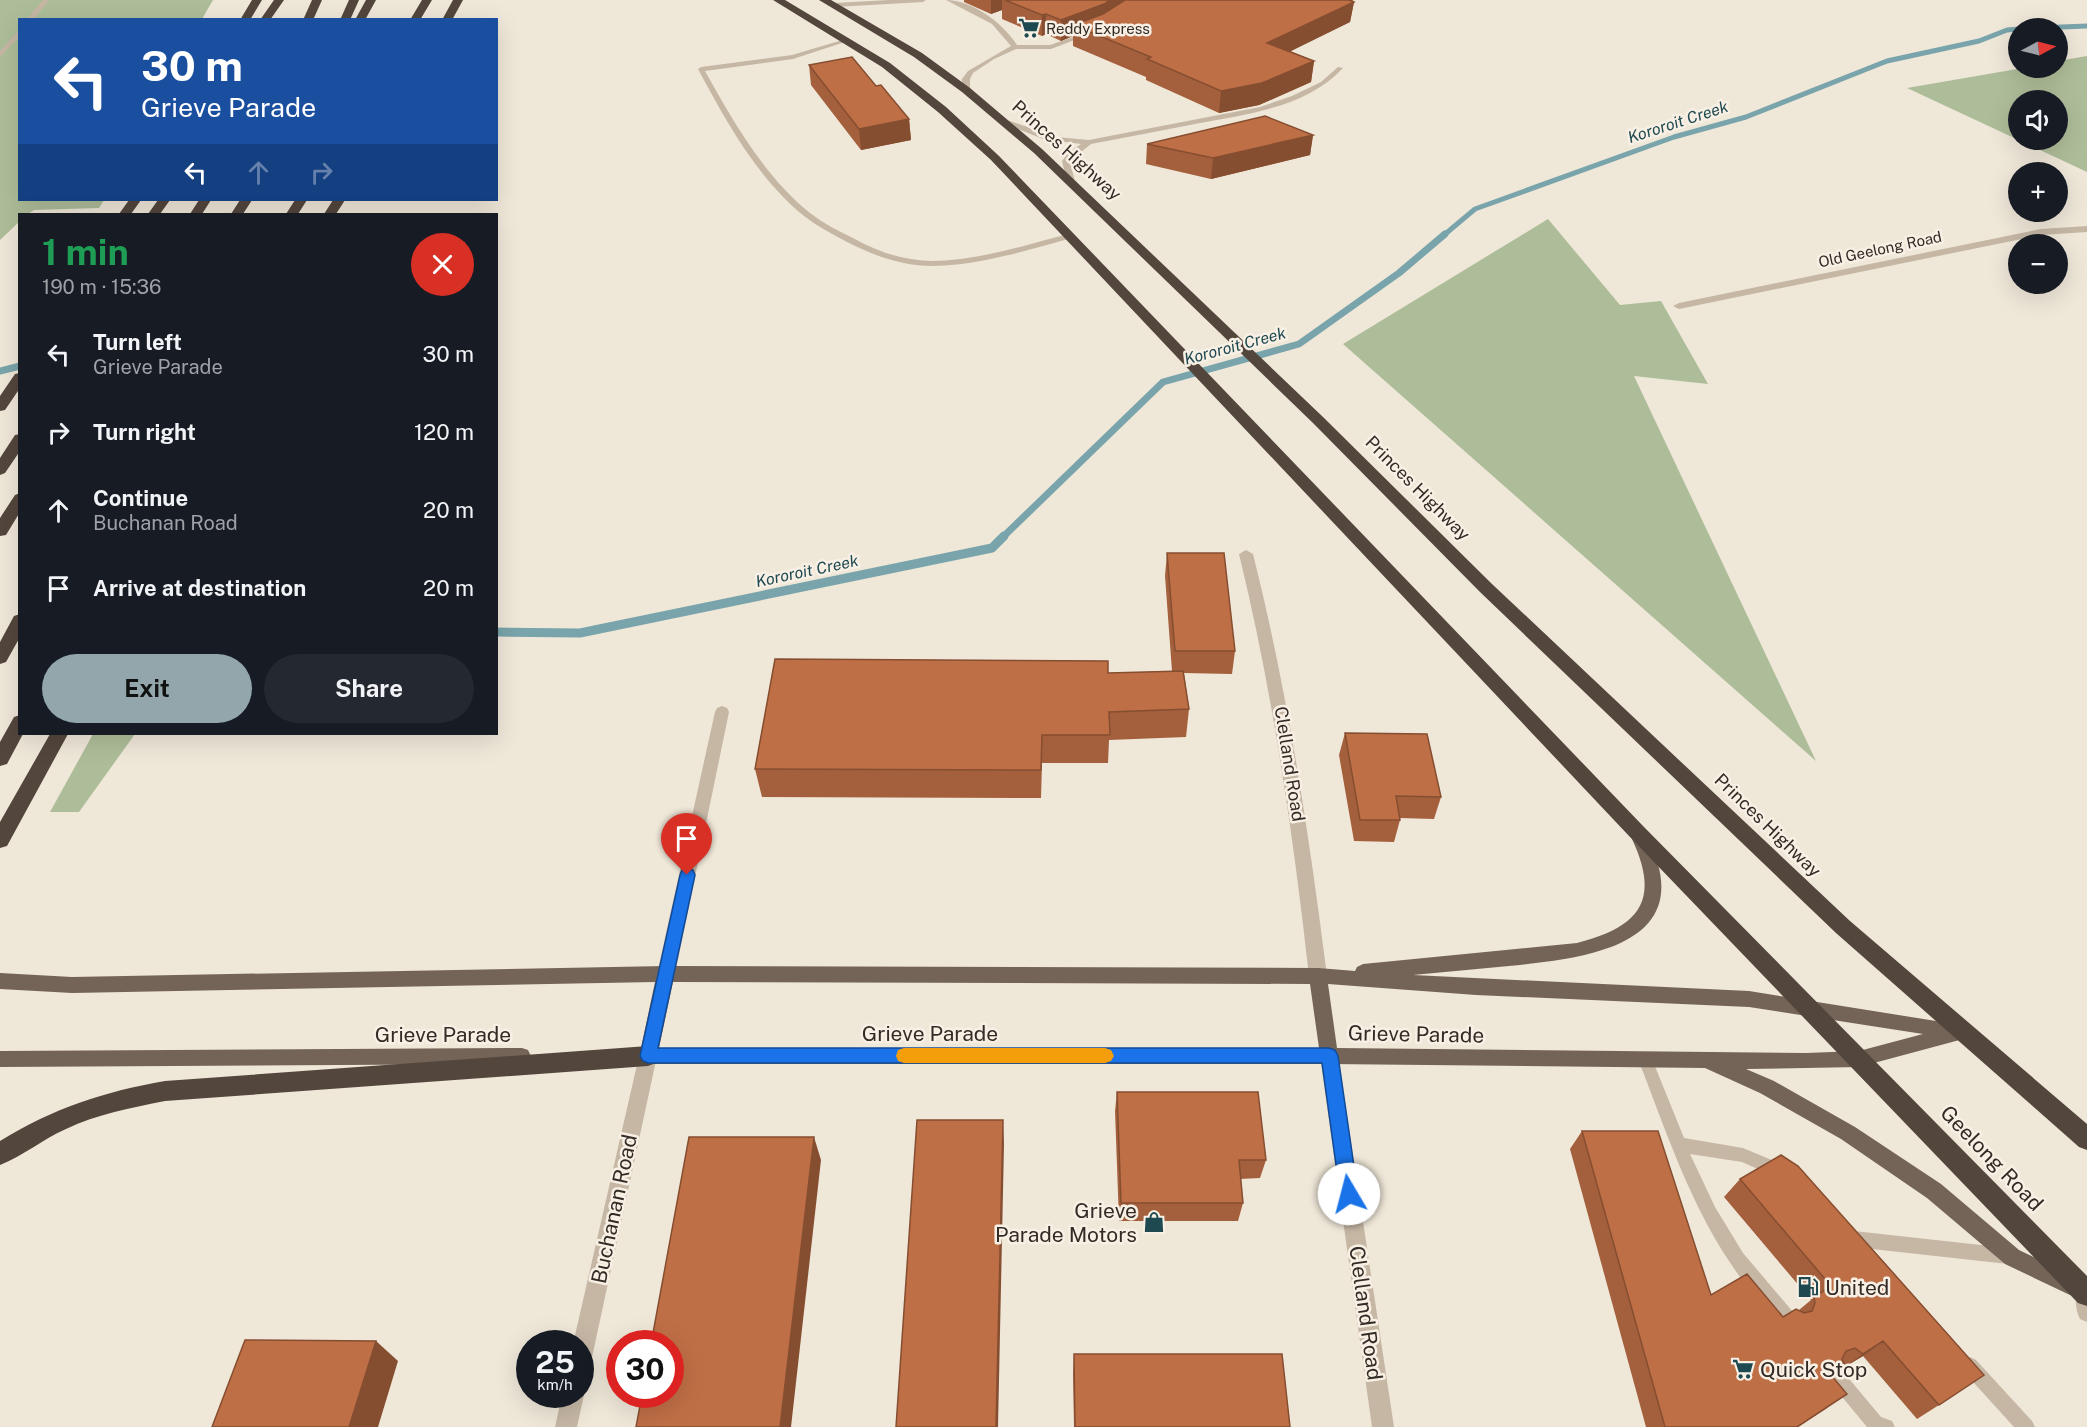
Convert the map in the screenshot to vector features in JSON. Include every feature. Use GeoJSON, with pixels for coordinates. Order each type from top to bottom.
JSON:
{"type":"FeatureCollection","features":[{"type":"Feature","properties":{"kind":"highway"},"geometry":{"type":"LineString","coordinates":[[246,18],[257,0]]}},
{"type":"Feature","properties":{"kind":"highway"},"geometry":{"type":"LineString","coordinates":[[266,18],[279,0]]}},
{"type":"Feature","properties":{"kind":"highway"},"geometry":{"type":"LineString","coordinates":[[277,18],[287,0]]}},
{"type":"Feature","properties":{"kind":"highway"},"geometry":{"type":"LineString","coordinates":[[309,18],[317,0]]}},
{"type":"Feature","properties":{"kind":"highway"},"geometry":{"type":"LineString","coordinates":[[346,18],[354,0]]}},
{"type":"Feature","properties":{"kind":"highway"},"geometry":{"type":"LineString","coordinates":[[361,18],[371,0]]}},
{"type":"Feature","properties":{"kind":"highway"},"geometry":{"type":"LineString","coordinates":[[416,18],[427,0]]}},
{"type":"Feature","properties":{"kind":"highway"},"geometry":{"type":"LineString","coordinates":[[448,18],[458,0]]}},
{"type":"Feature","properties":{"kind":"highway"},"geometry":{"type":"LineString","coordinates":[[767,0],[811,18]]}},
{"type":"Feature","properties":{"kind":"highway"},"geometry":{"type":"LineString","coordinates":[[778,0],[848,40],[886,55],[995,158],[1637,832],[1859,1059]]}},
{"type":"Feature","properties":{"kind":"highway","name":"Princes Highway"},"geometry":{"type":"LineString","coordinates":[[828,1],[904,46],[966,90],[1071,182],[1196,300],[1495,596],[1847,931],[1961,1032]]}},
{"type":"Feature","properties":{"kind":"highway"},"geometry":{"type":"LineString","coordinates":[[886,55],[904,46]]}},
{"type":"Feature","properties":{"kind":"highway"},"geometry":{"type":"LineString","coordinates":[[0,407],[18,379]]}},
{"type":"Feature","properties":{"kind":"highway"},"geometry":{"type":"LineString","coordinates":[[0,470],[18,441]]}},
{"type":"Feature","properties":{"kind":"highway"},"geometry":{"type":"LineString","coordinates":[[0,531],[18,501]]}},
{"type":"Feature","properties":{"kind":"highway"},"geometry":{"type":"LineString","coordinates":[[0,658],[18,624]]}},
{"type":"Feature","properties":{"kind":"highway"},"geometry":{"type":"LineString","coordinates":[[0,759],[18,726]]}},
{"type":"Feature","properties":{"kind":"highway"},"geometry":{"type":"LineString","coordinates":[[0,840],[58,735]]}},
{"type":"Feature","properties":{"kind":"highway"},"geometry":{"type":"LineString","coordinates":[[1961,1032],[2087,1139]]}},
{"type":"Feature","properties":{"kind":"highway"},"geometry":{"type":"LineString","coordinates":[[0,1154],[43,1126],[79,1111],[126,1097],[165,1091],[648,1056]]}},
{"type":"Feature","properties":{"kind":"highway","name":"Geelong Road"},"geometry":{"type":"LineString","coordinates":[[1859,1059],[1917,1116],[2087,1300]]}},
{"type":"Feature","properties":{"kind":"main road"},"geometry":{"type":"LineString","coordinates":[[1318,976],[1563,953],[1596,946],[1618,938],[1631,931],[1645,915],[1654,892],[1652,867],[1637,832]]}},
{"type":"Feature","properties":{"kind":"main road"},"geometry":{"type":"LineString","coordinates":[[0,981],[72,985],[666,974],[1318,976],[1476,987],[1749,999],[1961,1032]]}},
{"type":"Feature","properties":{"kind":"main road"},"geometry":{"type":"LineString","coordinates":[[648,1056],[666,974]]}},
{"type":"Feature","properties":{"kind":"main road"},"geometry":{"type":"LineString","coordinates":[[1318,976],[1329,1056]]}},
{"type":"Feature","properties":{"kind":"main road","name":"Grieve Parade"},"geometry":{"type":"LineString","coordinates":[[0,1059],[1329,1056],[1806,1061],[1859,1059],[1961,1032]]}},
{"type":"Feature","properties":{"kind":"main road"},"geometry":{"type":"LineString","coordinates":[[1702,1059],[1767,1087],[1848,1133],[1935,1191],[2012,1257],[2087,1300]]}},
{"type":"Feature","properties":{"kind":"street","name":"Old Geelong Road"},"geometry":{"type":"LineString","coordinates":[[1679,306],[2041,232],[2087,229]]}},
{"type":"Feature","properties":{"kind":"street","name":"Clelland Road"},"geometry":{"type":"LineString","coordinates":[[1246,554],[1280,698],[1300,822],[1318,976]]}},
{"type":"Feature","properties":{"kind":"street"},"geometry":{"type":"LineString","coordinates":[[666,974],[722,712]]}},
{"type":"Feature","properties":{"kind":"street","name":"Buchanan Road"},"geometry":{"type":"LineString","coordinates":[[587,1330],[648,1056]]}},
{"type":"Feature","properties":{"kind":"street","name":"Clelland Road"},"geometry":{"type":"LineString","coordinates":[[1329,1056],[1383,1427]]}},
{"type":"Feature","properties":{"kind":"street"},"geometry":{"type":"LineString","coordinates":[[566,1427],[570,1408]]}},
{"type":"Feature","properties":{"kind":"lane"},"geometry":{"type":"LineString","coordinates":[[31,18],[46,0]]}},
{"type":"Feature","properties":{"kind":"lane"},"geometry":{"type":"LineString","coordinates":[[828,1],[923,0]]}},
{"type":"Feature","properties":{"kind":"lane"},"geometry":{"type":"LineString","coordinates":[[949,0],[992,18],[1008,34],[1015,47]]}},
{"type":"Feature","properties":{"kind":"lane"},"geometry":{"type":"LineString","coordinates":[[992,18],[1002,15]]}},
{"type":"Feature","properties":{"kind":"lane"},"geometry":{"type":"LineString","coordinates":[[0,55],[18,33]]}},
{"type":"Feature","properties":{"kind":"lane"},"geometry":{"type":"LineString","coordinates":[[966,90],[966,79],[973,69],[1015,47],[1051,47],[1090,33]]}},
{"type":"Feature","properties":{"kind":"lane"},"geometry":{"type":"LineString","coordinates":[[848,40],[793,57],[701,69],[726,116],[761,164],[802,210],[832,231],[868,250],[910,262],[965,260],[1069,236]]}},
{"type":"Feature","properties":{"kind":"lane"},"geometry":{"type":"LineString","coordinates":[[1004,122],[1052,140],[1070,143],[1089,142],[1262,110],[1295,98],[1323,83],[1340,68]]}},
{"type":"Feature","properties":{"kind":"lane"},"geometry":{"type":"LineString","coordinates":[[1071,182],[1066,161],[1089,142]]}},
{"type":"Feature","properties":{"kind":"lane"},"geometry":{"type":"LineString","coordinates":[[1646,1059],[1709,1210],[1737,1258],[1787,1318]]}},
{"type":"Feature","properties":{"kind":"lane"},"geometry":{"type":"LineString","coordinates":[[1680,1145],[1743,1155],[1771,1165],[1796,1181]]}},
{"type":"Feature","properties":{"kind":"lane"},"geometry":{"type":"LineString","coordinates":[[1870,1256],[1850,1235],[2012,1257]]}},
{"type":"Feature","properties":{"kind":"lane"},"geometry":{"type":"LineString","coordinates":[[1956,1350],[2026,1427]]}},
{"type":"Feature","properties":{"kind":"lane"},"geometry":{"type":"LineString","coordinates":[[1833,1374],[1876,1424],[1886,1427]]}},
{"type":"Feature","properties":{"kind":"green space"},"geometry":{"type":"Polygon","coordinates":[[[0,0],[213,0],[203,18],[18,18],[18,201],[103,201],[99,208],[34,210],[30,213],[18,213],[18,223],[0,240],[0,0]]]}},
{"type":"Feature","properties":{"kind":"green space"},"geometry":{"type":"Polygon","coordinates":[[[2087,56],[2087,172],[2040,150],[2068,150],[2068,90],[2008,90],[2008,135],[1907,88],[2008,71],[2008,78],[2068,78],[2068,59],[2087,56]]]}},
{"type":"Feature","properties":{"kind":"green space"},"geometry":{"type":"Polygon","coordinates":[[[1548,219],[1620,305],[1661,301],[1708,384],[1634,376],[1816,761],[1343,344],[1548,219]]]}},
{"type":"Feature","properties":{"kind":"green space"},"geometry":{"type":"Polygon","coordinates":[[[92,735],[134,735],[79,812],[50,812],[92,735]]]}},
{"type":"Feature","properties":{"kind":"building"},"geometry":{"type":"Polygon","coordinates":[[[1005,0],[1110,0],[1061,20],[1005,0]]]}},
{"type":"Feature","properties":{"kind":"building"},"geometry":{"type":"Polygon","coordinates":[[[1125,0],[1349,0],[1354,2],[1267,43],[1314,61],[1262,83],[1221,91],[1147,59],[1151,57],[1073,25],[1103,14],[1125,0]]]}},
{"type":"Feature","properties":{"kind":"building"},"geometry":{"type":"Polygon","coordinates":[[[852,57],[876,86],[881,85],[909,119],[859,129],[809,65],[852,57]]]}},
{"type":"Feature","properties":{"kind":"building"},"geometry":{"type":"Polygon","coordinates":[[[1265,116],[1313,135],[1213,158],[1147,144],[1265,116]]]}},
{"type":"Feature","properties":{"kind":"building"},"geometry":{"type":"Polygon","coordinates":[[[1167,553],[1224,553],[1235,651],[1175,651],[1167,553]]]}},
{"type":"Feature","properties":{"kind":"building"},"geometry":{"type":"Polygon","coordinates":[[[775,659],[1108,661],[1108,673],[1183,671],[1189,709],[1109,712],[1110,735],[1042,735],[1041,770],[755,769],[775,659]]]}},
{"type":"Feature","properties":{"kind":"building"},"geometry":{"type":"Polygon","coordinates":[[[1345,733],[1427,734],[1441,797],[1396,796],[1400,820],[1360,820],[1345,733]]]}},
{"type":"Feature","properties":{"kind":"building"},"geometry":{"type":"Polygon","coordinates":[[[1117,1092],[1258,1092],[1266,1160],[1239,1160],[1243,1203],[1121,1203],[1117,1092]]]}},
{"type":"Feature","properties":{"kind":"building"},"geometry":{"type":"Polygon","coordinates":[[[917,1120],[1003,1120],[996,1427],[896,1427],[917,1120]]]}},
{"type":"Feature","properties":{"kind":"building"},"geometry":{"type":"Polygon","coordinates":[[[1582,1131],[1658,1131],[1711,1295],[1747,1274],[1783,1317],[1796,1309],[1804,1313],[1812,1311],[1815,1303],[1814,1297],[1831,1286],[1740,1179],[1781,1155],[1798,1166],[1984,1375],[1939,1405],[1883,1341],[1863,1354],[1855,1348],[1846,1351],[1842,1359],[1845,1366],[1831,1375],[1847,1394],[1797,1427],[1665,1427],[1582,1131]]]}},
{"type":"Feature","properties":{"kind":"building"},"geometry":{"type":"Polygon","coordinates":[[[689,1137],[814,1137],[780,1427],[636,1427],[640,1408],[684,1408],[684,1330],[654,1330],[689,1137]]]}},
{"type":"Feature","properties":{"kind":"building"},"geometry":{"type":"Polygon","coordinates":[[[245,1340],[376,1341],[349,1427],[212,1427],[245,1340]]]}},
{"type":"Feature","properties":{"kind":"building"},"geometry":{"type":"Polygon","coordinates":[[[1074,1354],[1282,1354],[1290,1427],[1075,1427],[1074,1354]]]}},
{"type":"Feature","properties":{"kind":"waterway","name":"Kororoit Creek"},"geometry":{"type":"LineString","coordinates":[[2068,27],[2087,26]]}},
{"type":"Feature","properties":{"kind":"waterway","name":"Kororoit Creek"},"geometry":{"type":"LineString","coordinates":[[1444,235],[1475,209],[1674,137],[1746,117],[1887,61],[1979,41],[2008,30]]}},
{"type":"Feature","properties":{"kind":"waterway","name":"Kororoit Creek"},"geometry":{"type":"LineString","coordinates":[[1003,537],[1163,382],[1299,344],[1399,273],[1445,234]]}},
{"type":"Feature","properties":{"kind":"waterway","name":"Kororoit Creek"},"geometry":{"type":"LineString","coordinates":[[0,371],[18,366]]}},
{"type":"Feature","properties":{"kind":"waterway","name":"Kororoit Creek"},"geometry":{"type":"LineString","coordinates":[[498,632],[580,633],[992,548],[1003,537]]}},
{"type":"Feature","properties":{"kind":"slow traffic"},"geometry":{"type":"LineString","coordinates":[[904,1056],[1105,1056]]}},
{"type":"Feature","properties":{"kind":"place","name":"Reddy Express"},"geometry":{"type":"Point","coordinates":[1029,28]}},
{"type":"Feature","properties":{"kind":"place","name":"Grieve Parade Motors"},"geometry":{"type":"Point","coordinates":[1154,1222]}},
{"type":"Feature","properties":{"kind":"place","name":"United"},"geometry":{"type":"Point","coordinates":[1808,1287]}},
{"type":"Feature","properties":{"kind":"place","name":"Quick Stop"},"geometry":{"type":"Point","coordinates":[1743,1369]}},
{"type":"Feature","properties":{"kind":"route"},"geometry":{"type":"LineString","coordinates":[[687,875],[648,1056],[1329,1056],[1349,1194]]}}]}
